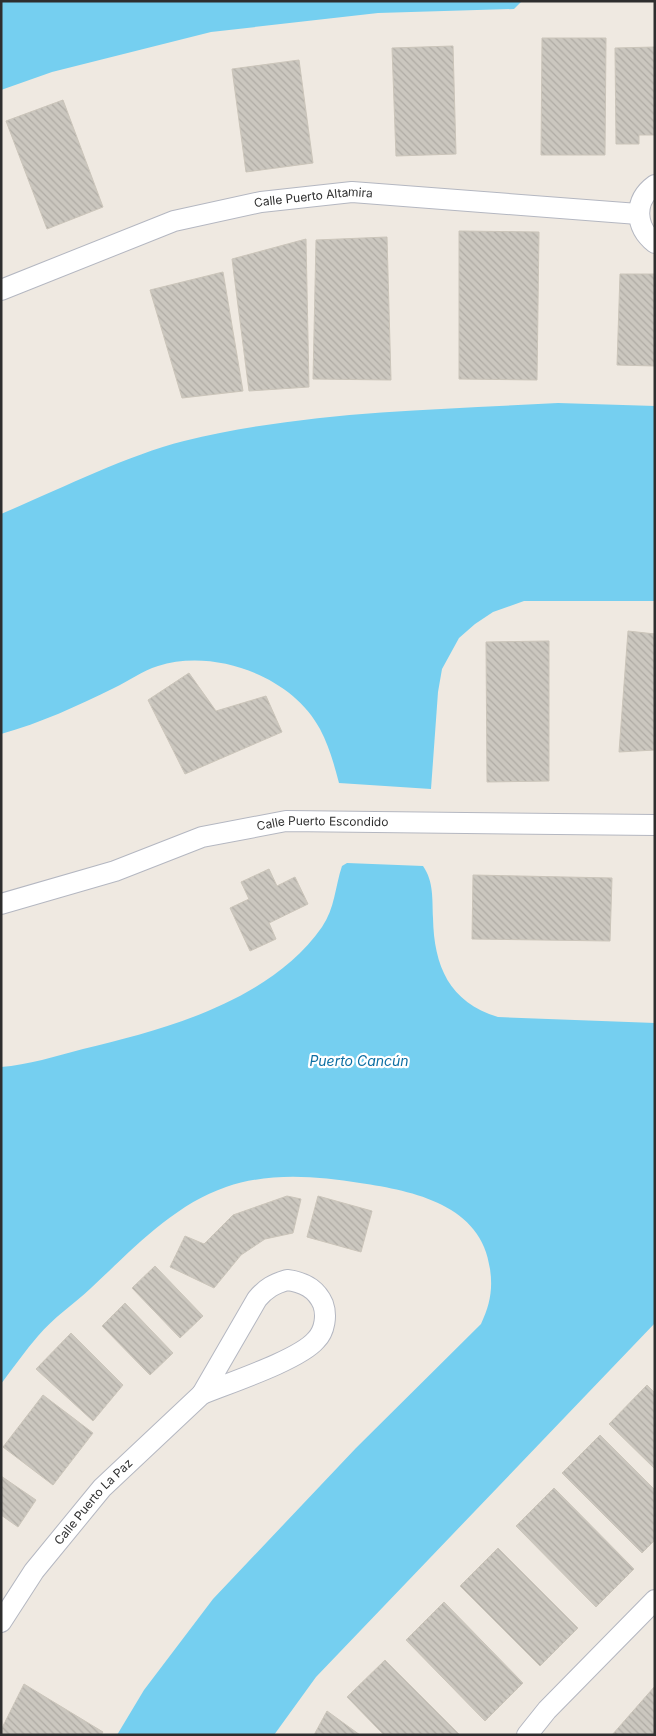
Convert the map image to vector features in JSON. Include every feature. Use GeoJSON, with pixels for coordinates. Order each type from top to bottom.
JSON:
{"type":"FeatureCollection","features":[{"type":"Feature","properties":{"kind":"street"},"geometry":{"type":"LineString","coordinates":[[655,185],[645,193],[638,214],[640,226],[646,236],[655,243]]}},
{"type":"Feature","properties":{"kind":"street","name":"Calle Puerto Altamira"},"geometry":{"type":"LineString","coordinates":[[1,290],[174,221],[270,201],[352,192],[638,214]]}},
{"type":"Feature","properties":{"kind":"street","name":"Calle Puerto Escondido"},"geometry":{"type":"LineString","coordinates":[[1,904],[115,871],[202,837],[286,822],[655,825]]}},
{"type":"Feature","properties":{"kind":"street"},"geometry":{"type":"LineString","coordinates":[[293,1281],[310,1287],[318,1295],[324,1306],[325,1318],[323,1330],[317,1340],[298,1354],[202,1394],[237,1331],[265,1289],[276,1283],[293,1281]]}},
{"type":"Feature","properties":{"kind":"street","name":"Calle Puerto La Paz"},"geometry":{"type":"LineString","coordinates":[[1,1622],[34,1571],[102,1488],[202,1394]]}},
{"type":"Feature","properties":{"kind":"street"},"geometry":{"type":"LineString","coordinates":[[527,1735],[547,1710],[655,1600]]}},
{"type":"Feature","properties":{"kind":"street"},"geometry":{"type":"LineString","coordinates":[[535,1735],[547,1710]]}},
{"type":"Feature","properties":{"kind":"water"},"geometry":{"type":"Polygon","coordinates":[[[1,1],[522,1],[514,9],[378,13],[211,32],[52,72],[1,90],[1,1]]]}},
{"type":"Feature","properties":{"kind":"water"},"geometry":{"type":"Polygon","coordinates":[[[558,403],[655,406],[655,601],[524,601],[493,612],[475,624],[459,638],[442,669],[438,692],[431,789],[339,783],[329,749],[320,729],[307,710],[291,694],[271,681],[250,671],[226,664],[203,661],[180,661],[152,668],[73,708],[1,734],[1,514],[139,455],[184,441],[230,431],[276,423],[370,413],[558,403]]]}},
{"type":"Feature","properties":{"kind":"water","name":"Puerto Cancún"},"geometry":{"type":"Polygon","coordinates":[[[347,863],[423,866],[431,884],[434,935],[441,966],[456,992],[467,1002],[481,1010],[498,1017],[655,1023],[655,1323],[316,1677],[274,1735],[117,1735],[144,1690],[213,1599],[356,1448],[481,1324],[490,1297],[490,1269],[484,1247],[474,1230],[460,1216],[442,1205],[423,1197],[381,1186],[310,1177],[276,1177],[243,1182],[226,1187],[188,1205],[154,1230],[44,1329],[1,1384],[1,1067],[42,1060],[148,1032],[182,1021],[246,993],[275,974],[300,953],[322,927],[332,905],[342,866],[347,863]]]}},
{"type":"Feature","properties":{"kind":"building"},"geometry":{"type":"Polygon","coordinates":[[[542,38],[606,38],[605,155],[541,155],[542,38]]]}},
{"type":"Feature","properties":{"kind":"building"},"geometry":{"type":"Polygon","coordinates":[[[453,46],[456,154],[396,156],[392,48],[453,46]]]}},
{"type":"Feature","properties":{"kind":"building"},"geometry":{"type":"Polygon","coordinates":[[[655,47],[655,135],[639,135],[639,144],[616,144],[615,48],[655,47]]]}},
{"type":"Feature","properties":{"kind":"building"},"geometry":{"type":"Polygon","coordinates":[[[299,60],[313,163],[246,172],[232,69],[299,60]]]}},
{"type":"Feature","properties":{"kind":"building"},"geometry":{"type":"Polygon","coordinates":[[[63,100],[103,207],[47,229],[6,121],[63,100]]]}},
{"type":"Feature","properties":{"kind":"building"},"geometry":{"type":"Polygon","coordinates":[[[459,231],[539,232],[537,380],[459,379],[459,231]]]}},
{"type":"Feature","properties":{"kind":"building"},"geometry":{"type":"Polygon","coordinates":[[[387,237],[391,380],[313,379],[316,240],[387,237]]]}},
{"type":"Feature","properties":{"kind":"building"},"geometry":{"type":"Polygon","coordinates":[[[306,239],[309,387],[249,391],[232,259],[306,239]]]}},
{"type":"Feature","properties":{"kind":"building"},"geometry":{"type":"Polygon","coordinates":[[[223,272],[243,391],[182,398],[150,290],[223,272]]]}},
{"type":"Feature","properties":{"kind":"building"},"geometry":{"type":"Polygon","coordinates":[[[620,274],[655,274],[655,366],[617,365],[620,274]]]}},
{"type":"Feature","properties":{"kind":"building"},"geometry":{"type":"Polygon","coordinates":[[[628,631],[655,634],[655,750],[619,752],[628,631]]]}},
{"type":"Feature","properties":{"kind":"building"},"geometry":{"type":"Polygon","coordinates":[[[549,641],[549,781],[487,782],[486,642],[549,641]]]}},
{"type":"Feature","properties":{"kind":"building"},"geometry":{"type":"Polygon","coordinates":[[[189,673],[216,711],[266,696],[282,732],[185,774],[148,700],[189,673]]]}},
{"type":"Feature","properties":{"kind":"building"},"geometry":{"type":"Polygon","coordinates":[[[269,869],[277,886],[295,877],[308,904],[269,923],[276,939],[250,951],[230,908],[249,899],[241,882],[269,869]]]}},
{"type":"Feature","properties":{"kind":"building"},"geometry":{"type":"Polygon","coordinates":[[[473,875],[612,878],[610,941],[472,939],[473,875]]]}},
{"type":"Feature","properties":{"kind":"building"},"geometry":{"type":"Polygon","coordinates":[[[287,1196],[301,1199],[293,1233],[265,1239],[241,1255],[214,1288],[170,1267],[185,1236],[204,1244],[233,1215],[287,1196]]]}},
{"type":"Feature","properties":{"kind":"building"},"geometry":{"type":"Polygon","coordinates":[[[318,1196],[372,1211],[361,1252],[307,1237],[318,1196]]]}},
{"type":"Feature","properties":{"kind":"building"},"geometry":{"type":"Polygon","coordinates":[[[155,1266],[203,1316],[180,1338],[132,1288],[155,1266]]]}},
{"type":"Feature","properties":{"kind":"building"},"geometry":{"type":"Polygon","coordinates":[[[125,1303],[173,1353],[150,1375],[102,1326],[125,1303]]]}},
{"type":"Feature","properties":{"kind":"building"},"geometry":{"type":"Polygon","coordinates":[[[71,1333],[123,1385],[93,1421],[36,1369],[71,1333]]]}},
{"type":"Feature","properties":{"kind":"building"},"geometry":{"type":"Polygon","coordinates":[[[647,1385],[655,1393],[655,1469],[609,1424],[647,1385]]]}},
{"type":"Feature","properties":{"kind":"building"},"geometry":{"type":"Polygon","coordinates":[[[43,1395],[93,1433],[53,1485],[3,1447],[43,1395]]]}},
{"type":"Feature","properties":{"kind":"building"},"geometry":{"type":"Polygon","coordinates":[[[600,1435],[655,1490],[655,1540],[642,1553],[562,1473],[600,1435]]]}},
{"type":"Feature","properties":{"kind":"building"},"geometry":{"type":"Polygon","coordinates":[[[1,1476],[36,1500],[18,1527],[1,1515],[1,1476]]]}},
{"type":"Feature","properties":{"kind":"building"},"geometry":{"type":"Polygon","coordinates":[[[554,1488],[634,1569],[596,1607],[516,1526],[554,1488]]]}},
{"type":"Feature","properties":{"kind":"building"},"geometry":{"type":"Polygon","coordinates":[[[498,1548],[578,1628],[540,1666],[460,1586],[498,1548]]]}},
{"type":"Feature","properties":{"kind":"building"},"geometry":{"type":"Polygon","coordinates":[[[444,1602],[523,1683],[485,1721],[406,1640],[444,1602]]]}},
{"type":"Feature","properties":{"kind":"building"},"geometry":{"type":"Polygon","coordinates":[[[385,1660],[460,1735],[384,1735],[347,1697],[385,1660]]]}},
{"type":"Feature","properties":{"kind":"building"},"geometry":{"type":"Polygon","coordinates":[[[24,1684],[103,1732],[101,1735],[1,1735],[1,1730],[24,1684]]]}},
{"type":"Feature","properties":{"kind":"building"},"geometry":{"type":"Polygon","coordinates":[[[655,1686],[655,1735],[612,1735],[655,1686]]]}},
{"type":"Feature","properties":{"kind":"building"},"geometry":{"type":"Polygon","coordinates":[[[327,1711],[360,1735],[314,1735],[327,1711]]]}}]}
